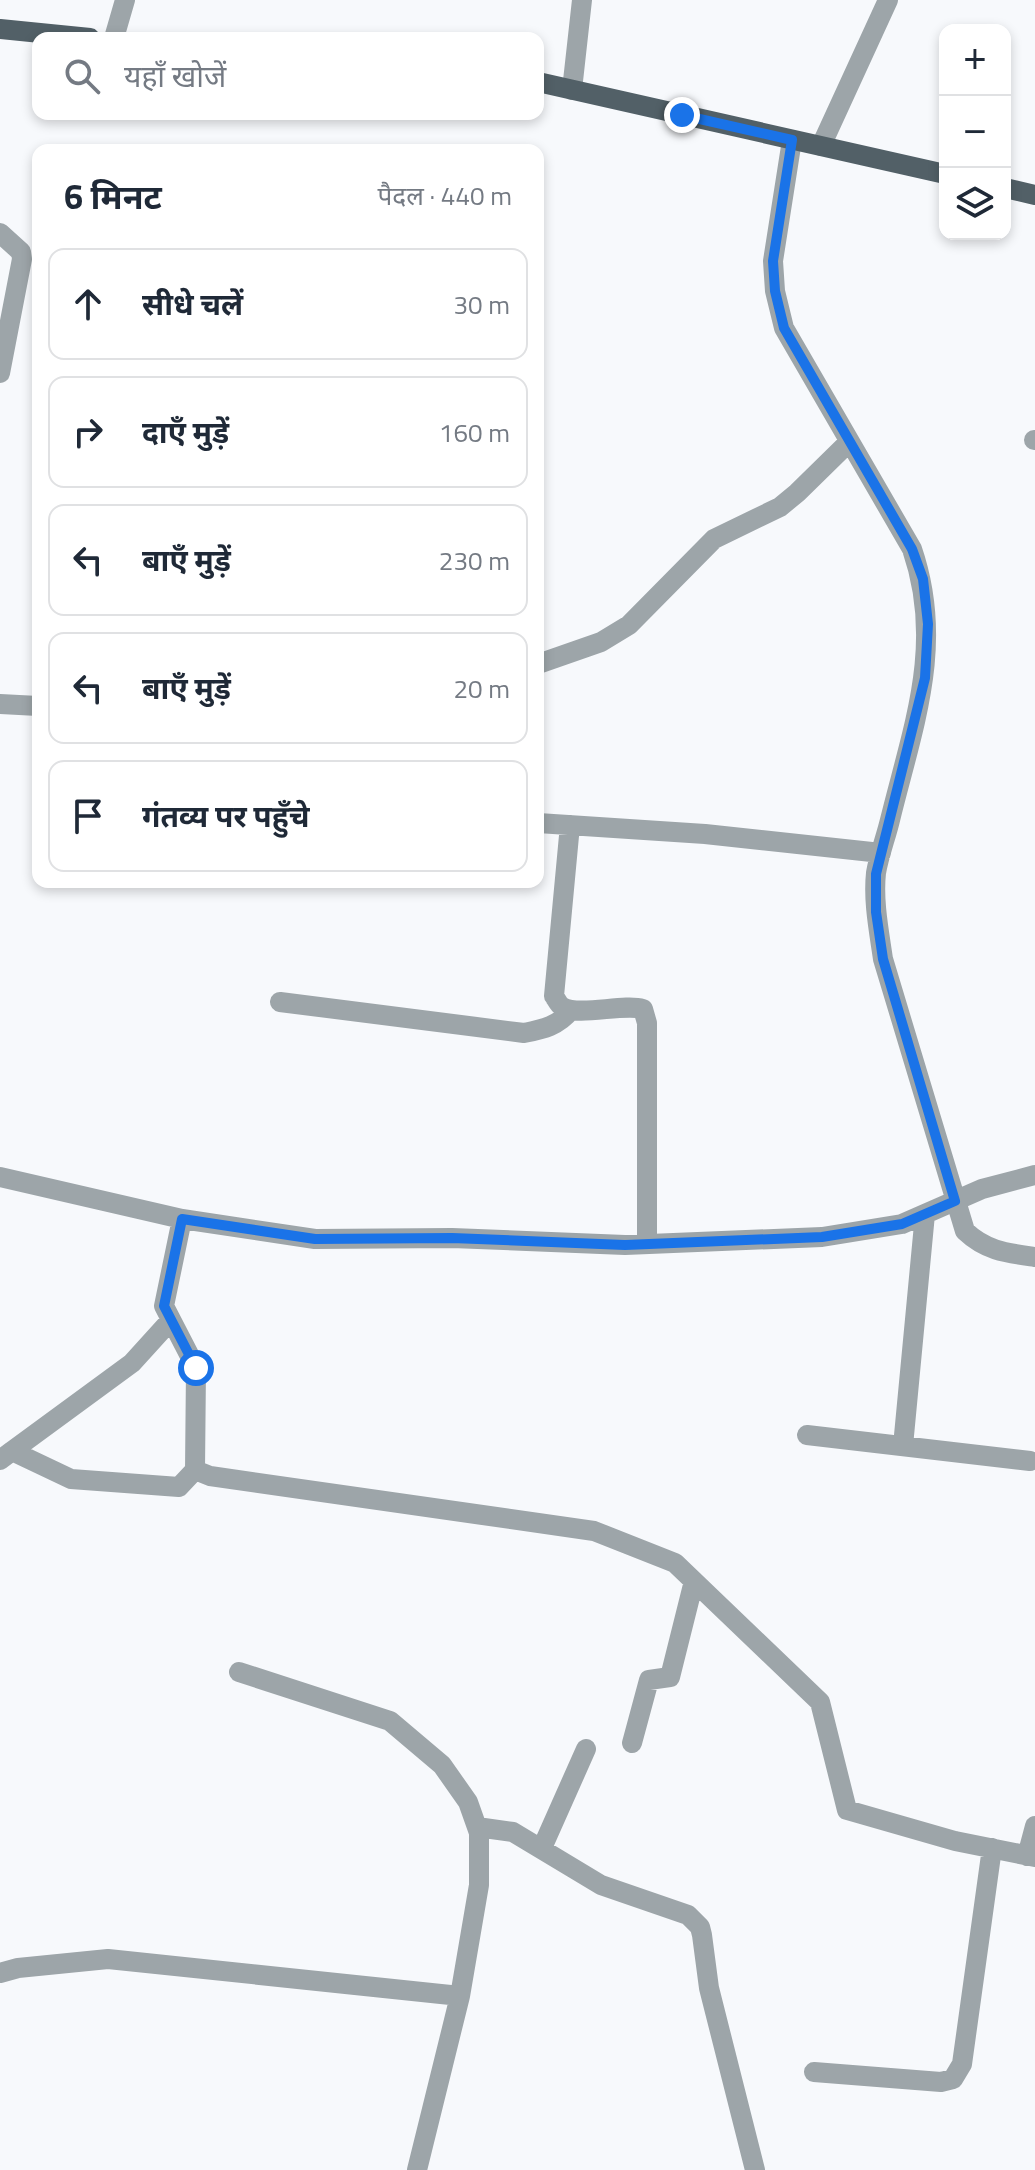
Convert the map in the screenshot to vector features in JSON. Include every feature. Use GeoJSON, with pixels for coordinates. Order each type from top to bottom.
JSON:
{"type":"FeatureCollection","features":[{"type":"Feature","properties":{"kind":"main road"},"geometry":{"type":"LineString","coordinates":[[0,29],[32,32]]}},
{"type":"Feature","properties":{"kind":"main road"},"geometry":{"type":"LineString","coordinates":[[544,83],[939,173]]}},
{"type":"Feature","properties":{"kind":"main road"},"geometry":{"type":"LineString","coordinates":[[1011,189],[1035,195]]}},
{"type":"Feature","properties":{"kind":"street"},"geometry":{"type":"LineString","coordinates":[[116,32],[125,0]]}},
{"type":"Feature","properties":{"kind":"street"},"geometry":{"type":"LineString","coordinates":[[572,90],[582,0]]}},
{"type":"Feature","properties":{"kind":"street"},"geometry":{"type":"LineString","coordinates":[[821,146],[888,0]]}},
{"type":"Feature","properties":{"kind":"street"},"geometry":{"type":"LineString","coordinates":[[792,140],[773,261],[775,291],[784,328],[912,549],[923,579],[928,624],[925,678],[876,874],[876,912],[883,959],[965,1231],[977,1243],[1004,1253],[1035,1257]]}},
{"type":"Feature","properties":{"kind":"street"},"geometry":{"type":"LineString","coordinates":[[0,233],[30,256],[0,373]]}},
{"type":"Feature","properties":{"kind":"street"},"geometry":{"type":"LineString","coordinates":[[544,662],[601,642],[629,625],[714,539],[780,507],[849,442]]}},
{"type":"Feature","properties":{"kind":"street"},"geometry":{"type":"LineString","coordinates":[[0,704],[32,706]]}},
{"type":"Feature","properties":{"kind":"street"},"geometry":{"type":"LineString","coordinates":[[544,823],[705,834],[881,853]]}},
{"type":"Feature","properties":{"kind":"street"},"geometry":{"type":"LineString","coordinates":[[570,825],[554,996],[560,1006],[571,1010],[633,1006],[643,1009],[647,1023],[647,1244]]}},
{"type":"Feature","properties":{"kind":"street"},"geometry":{"type":"LineString","coordinates":[[280,1002],[524,1033],[561,1022],[571,1010]]}},
{"type":"Feature","properties":{"kind":"street"},"geometry":{"type":"LineString","coordinates":[[0,1177],[182,1219],[315,1239],[452,1238],[647,1244],[822,1237],[902,1224],[982,1189],[1035,1175]]}},
{"type":"Feature","properties":{"kind":"street"},"geometry":{"type":"LineString","coordinates":[[903,1446],[925,1214]]}},
{"type":"Feature","properties":{"kind":"street"},"geometry":{"type":"LineString","coordinates":[[7,1451],[71,1479],[179,1487],[195,1470],[196,1368],[164,1306],[182,1219]]}},
{"type":"Feature","properties":{"kind":"street"},"geometry":{"type":"LineString","coordinates":[[7,1451],[132,1363],[171,1320]]}},
{"type":"Feature","properties":{"kind":"street"},"geometry":{"type":"LineString","coordinates":[[807,1435],[1030,1461]]}},
{"type":"Feature","properties":{"kind":"street"},"geometry":{"type":"LineString","coordinates":[[195,1470],[210,1476],[594,1531],[675,1563],[820,1702],[847,1810],[1031,1856],[1035,1826]]}},
{"type":"Feature","properties":{"kind":"street"},"geometry":{"type":"LineString","coordinates":[[632,1743],[649,1680],[670,1677],[694,1581]]}},
{"type":"Feature","properties":{"kind":"street"},"geometry":{"type":"LineString","coordinates":[[239,1672],[390,1721],[442,1765],[468,1802],[477,1827],[479,1885],[460,1996],[417,2170]]}},
{"type":"Feature","properties":{"kind":"street"},"geometry":{"type":"LineString","coordinates":[[542,1848],[586,1749]]}},
{"type":"Feature","properties":{"kind":"street"},"geometry":{"type":"LineString","coordinates":[[477,1827],[513,1832],[601,1885],[688,1915],[700,1927],[709,1988],[755,2170]]}},
{"type":"Feature","properties":{"kind":"street"},"geometry":{"type":"LineString","coordinates":[[814,2072],[941,2082],[953,2079],[962,2064],[992,1848]]}},
{"type":"Feature","properties":{"kind":"street"},"geometry":{"type":"LineString","coordinates":[[0,1973],[18,1968],[108,1959],[460,1996]]}},
{"type":"Feature","properties":{"kind":"route"},"geometry":{"type":"LineString","coordinates":[[196,1368],[164,1306],[182,1219],[315,1239],[452,1238],[625,1245],[822,1237],[902,1224],[955,1201],[883,959],[876,912],[876,874],[925,678],[928,624],[923,579],[912,549],[784,328],[775,291],[773,261],[792,140],[682,115]]}}]}
